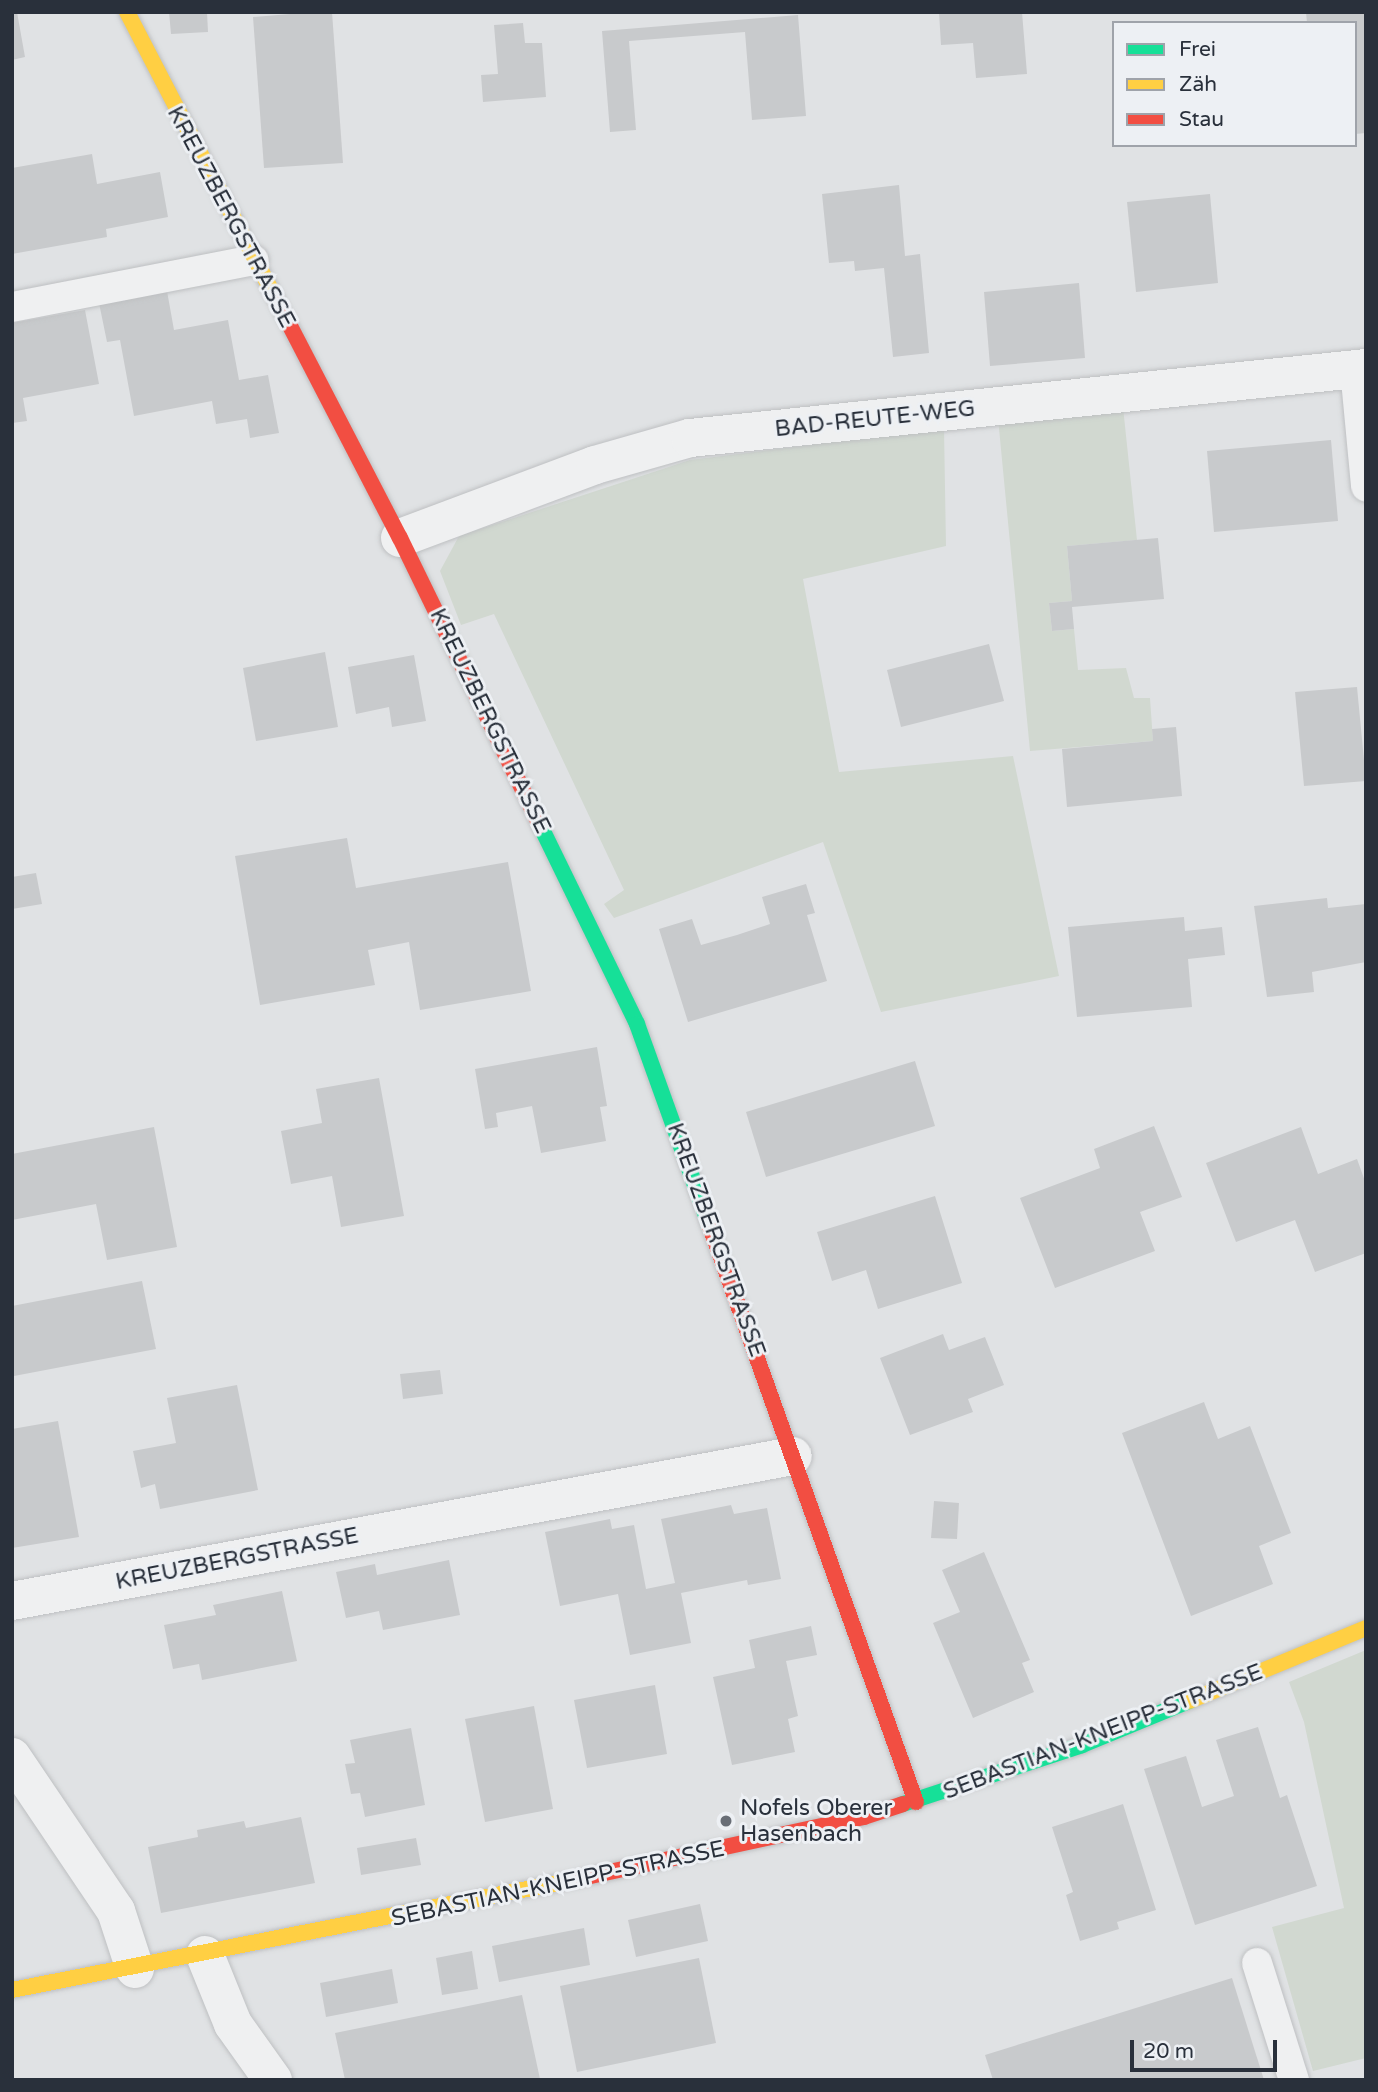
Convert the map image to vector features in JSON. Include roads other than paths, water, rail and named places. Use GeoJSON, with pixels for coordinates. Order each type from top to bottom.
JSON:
{"type":"FeatureCollection","features":[{"type":"Feature","properties":{"kind":"street","name":"KREUZBERGSTRASSE"},"geometry":{"type":"LineString","coordinates":[[127,12],[253,260],[400,538],[637,1024],[916,1802]]}},
{"type":"Feature","properties":{"kind":"street","name":"BAD-REUTE-WEG"},"geometry":{"type":"LineString","coordinates":[[400,538],[582,470],[690,439],[1360,369]]}},
{"type":"Feature","properties":{"kind":"street","name":"KREUZBERGSTRASSE"},"geometry":{"type":"LineString","coordinates":[[12,1601],[793,1456]]}},
{"type":"Feature","properties":{"kind":"street","name":"SEBASTIAN-KNEIPP-STRASSE"},"geometry":{"type":"LineString","coordinates":[[12,1990],[135,1969],[720,1850],[916,1802],[1082,1745],[1366,1628]]}},
{"type":"Feature","properties":{"kind":"street"},"geometry":{"type":"LineString","coordinates":[[12,1757],[116,1911],[135,1969]]}},
{"type":"Feature","properties":{"kind":"street"},"geometry":{"type":"LineString","coordinates":[[205,1955],[233,2024],[273,2080]]}},
{"type":"Feature","properties":{"kind":"lane"},"geometry":{"type":"LineString","coordinates":[[12,307],[253,260]]}},
{"type":"Feature","properties":{"kind":"lane"},"geometry":{"type":"LineString","coordinates":[[1360,369],[1366,486]]}},
{"type":"Feature","properties":{"kind":"lane"},"geometry":{"type":"LineString","coordinates":[[1257,1964],[1294,2080]]}},
{"type":"Feature","properties":{"kind":"place","name":"Nofels Oberer Hasenbach"},"geometry":{"type":"Point","coordinates":[726,1821]}}]}
